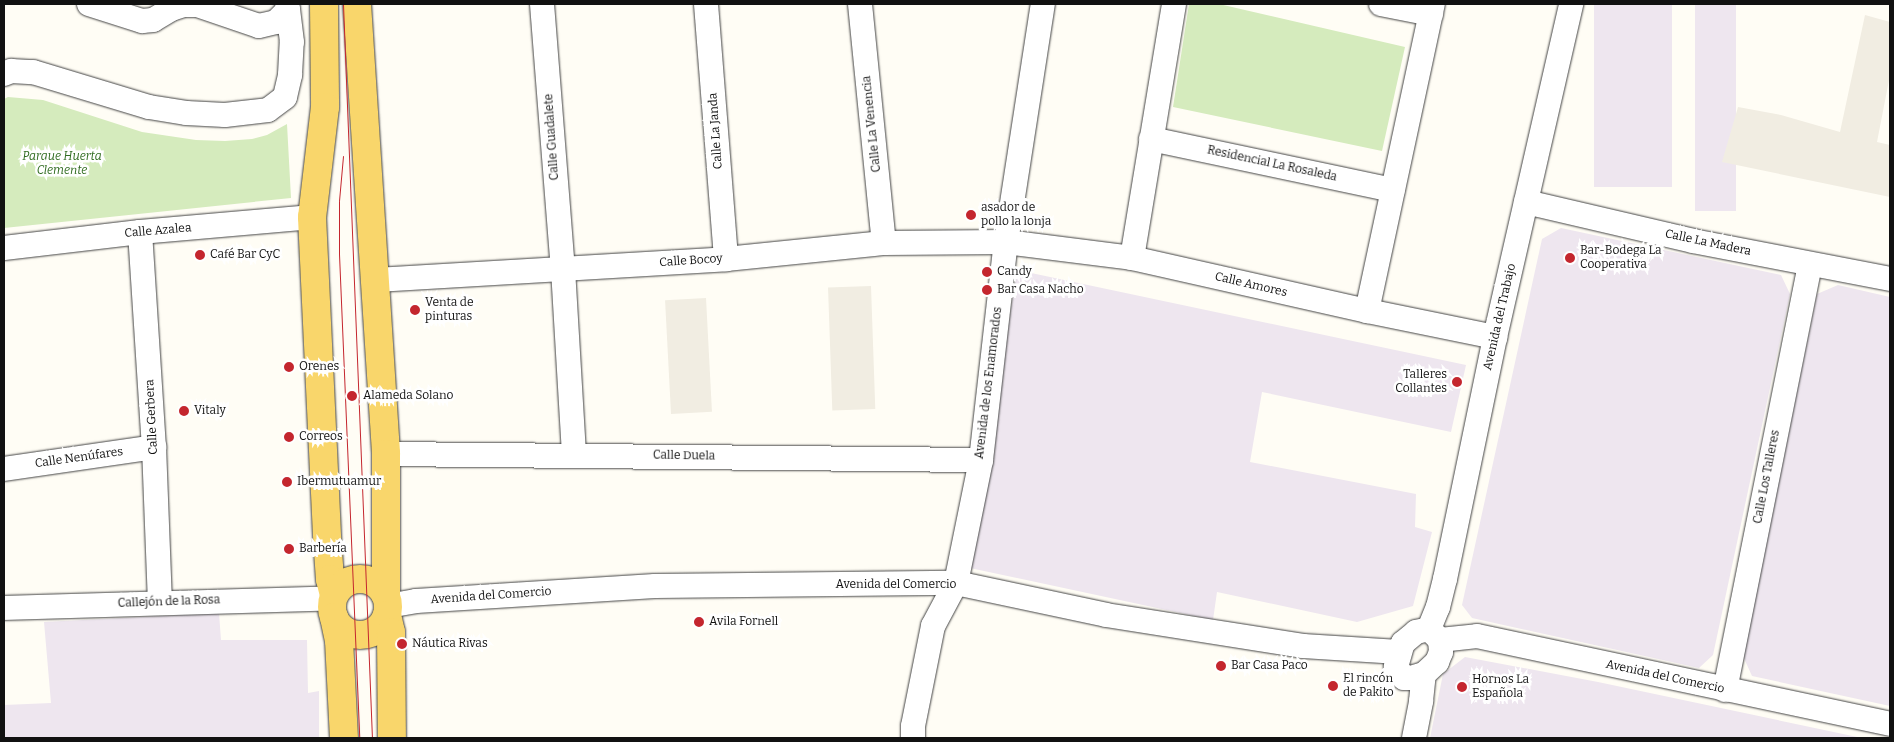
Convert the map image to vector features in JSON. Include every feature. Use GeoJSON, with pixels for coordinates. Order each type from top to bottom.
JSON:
{"type":"FeatureCollection","features":[{"type":"Feature","properties":{"kind":"main road"},"geometry":{"type":"LineString","coordinates":[[324,4],[325,107],[312,217],[328,551],[339,640],[344,738]]}},
{"type":"Feature","properties":{"kind":"main road"},"geometry":{"type":"LineString","coordinates":[[357,4],[386,454],[387,605],[391,632],[392,738]]}},
{"type":"Feature","properties":{"kind":"main road"},"geometry":{"type":"LineString","coordinates":[[357,579],[373,582],[387,605],[383,623],[376,630],[358,635],[345,630],[334,603],[343,584],[357,579]]}},
{"type":"Feature","properties":{"kind":"street"},"geometry":{"type":"LineString","coordinates":[[89,4],[142,20],[153,20],[171,9],[183,5],[197,5],[260,26],[276,22],[287,7]]}},
{"type":"Feature","properties":{"kind":"street","name":"Calle Guadalete"},"geometry":{"type":"LineString","coordinates":[[542,4],[574,455]]}},
{"type":"Feature","properties":{"kind":"street","name":"Calle La Janda"},"geometry":{"type":"LineString","coordinates":[[706,4],[726,258]]}},
{"type":"Feature","properties":{"kind":"street","name":"Calle La Venencia"},"geometry":{"type":"LineString","coordinates":[[860,4],[884,243]]}},
{"type":"Feature","properties":{"kind":"street","name":"Avenida de los Enamorados"},"geometry":{"type":"LineString","coordinates":[[913,738],[913,726],[933,626],[956,583],[981,460],[1006,242],[1043,4]]}},
{"type":"Feature","properties":{"kind":"street"},"geometry":{"type":"LineString","coordinates":[[1132,258],[1174,4]]}},
{"type":"Feature","properties":{"kind":"street"},"geometry":{"type":"LineString","coordinates":[[1367,311],[1432,9],[1382,4]]}},
{"type":"Feature","properties":{"kind":"street","name":"Avenida del Trabajo"},"geometry":{"type":"LineString","coordinates":[[1434,634],[1438,607],[1495,337],[1571,4]]}},
{"type":"Feature","properties":{"kind":"street"},"geometry":{"type":"LineString","coordinates":[[4,74],[11,71],[33,72],[149,107],[186,113],[225,115],[268,110],[284,97],[290,75],[292,42],[287,7]]}},
{"type":"Feature","properties":{"kind":"street","name":"Residencial La Rosaleda"},"geometry":{"type":"LineString","coordinates":[[1151,139],[1393,190]]}},
{"type":"Feature","properties":{"kind":"street","name":"Calle La Madera"},"geometry":{"type":"LineString","coordinates":[[1526,202],[1640,227],[1693,241],[1890,280]]}},
{"type":"Feature","properties":{"kind":"street","name":"Calle Azalea"},"geometry":{"type":"LineString","coordinates":[[4,248],[140,232],[312,217]]}},
{"type":"Feature","properties":{"kind":"street","name":"Calle Gerbera"},"geometry":{"type":"LineString","coordinates":[[140,232],[154,447],[160,602]]}},
{"type":"Feature","properties":{"kind":"street","name":"Calle Bocoy"},"geometry":{"type":"LineString","coordinates":[[376,280],[726,258],[884,243],[1006,242]]}},
{"type":"Feature","properties":{"kind":"street","name":"Calle Amores"},"geometry":{"type":"LineString","coordinates":[[1006,242],[1132,258],[1367,311],[1495,337]]}},
{"type":"Feature","properties":{"kind":"street","name":"Calle Los Talleres"},"geometry":{"type":"LineString","coordinates":[[1725,690],[1810,264]]}},
{"type":"Feature","properties":{"kind":"street","name":"Calle Nenúfares"},"geometry":{"type":"LineString","coordinates":[[4,469],[154,447]]}},
{"type":"Feature","properties":{"kind":"street","name":"Calle Duela"},"geometry":{"type":"LineString","coordinates":[[386,454],[981,460]]}},
{"type":"Feature","properties":{"kind":"street","name":"Avenida del Comercio"},"geometry":{"type":"LineString","coordinates":[[387,605],[416,601],[655,586],[956,583],[1106,615],[1293,645],[1344,650],[1399,652]]}},
{"type":"Feature","properties":{"kind":"street","name":"Callejón de la Rosa"},"geometry":{"type":"LineString","coordinates":[[4,608],[160,602],[334,603]]}},
{"type":"Feature","properties":{"kind":"street"},"geometry":{"type":"LineString","coordinates":[[1416,632],[1434,634],[1441,652],[1437,662],[1417,676],[1404,678],[1396,667],[1399,652],[1408,637],[1416,632]]}},
{"type":"Feature","properties":{"kind":"street","name":"Avenida del Comercio"},"geometry":{"type":"LineString","coordinates":[[1434,634],[1477,636],[1890,724]]}},
{"type":"Feature","properties":{"kind":"street"},"geometry":{"type":"LineString","coordinates":[[1414,738],[1421,702],[1417,676]]}},
{"type":"Feature","properties":{"kind":"shaded area"},"geometry":{"type":"Polygon","coordinates":[[[1594,4],[1672,4],[1672,187],[1594,187],[1594,4]]]}},
{"type":"Feature","properties":{"kind":"shaded area"},"geometry":{"type":"Polygon","coordinates":[[[1695,4],[1736,4],[1736,211],[1695,211],[1695,4]]]}},
{"type":"Feature","properties":{"kind":"shaded area"},"geometry":{"type":"Polygon","coordinates":[[[1865,15],[1890,22],[1890,75],[1877,142],[1890,145],[1890,197],[1722,162],[1738,107],[1781,115],[1840,132],[1865,15]]]}},
{"type":"Feature","properties":{"kind":"shaded area"},"geometry":{"type":"Polygon","coordinates":[[[1561,228],[1781,275],[1790,294],[1713,655],[1699,668],[1472,618],[1462,605],[1542,239],[1561,228]]]}},
{"type":"Feature","properties":{"kind":"shaded area"},"geometry":{"type":"Polygon","coordinates":[[[1017,270],[1466,365],[1451,432],[1262,392],[1250,462],[1416,494],[1415,527],[1432,532],[1413,606],[1357,622],[1217,592],[1213,620],[970,568],[1017,270]]]}},
{"type":"Feature","properties":{"kind":"shaded area"},"geometry":{"type":"Polygon","coordinates":[[[1838,285],[1890,297],[1890,706],[1752,676],[1743,656],[1817,294],[1838,285]]]}},
{"type":"Feature","properties":{"kind":"shaded area"},"geometry":{"type":"Polygon","coordinates":[[[871,286],[875,409],[832,410],[828,288],[871,286]]]}},
{"type":"Feature","properties":{"kind":"shaded area"},"geometry":{"type":"Polygon","coordinates":[[[706,298],[712,412],[671,414],[665,300],[706,298]]]}},
{"type":"Feature","properties":{"kind":"shaded area"},"geometry":{"type":"Polygon","coordinates":[[[219,613],[221,640],[307,640],[308,693],[319,691],[319,738],[4,738],[4,705],[51,703],[44,622],[219,613]]]}},
{"type":"Feature","properties":{"kind":"shaded area"},"geometry":{"type":"Polygon","coordinates":[[[1465,657],[1598,682],[1862,738],[1430,738],[1443,674],[1465,657]]]}},
{"type":"Feature","properties":{"kind":"green space"},"geometry":{"type":"Polygon","coordinates":[[[1189,4],[1219,4],[1405,47],[1382,151],[1173,107],[1189,4]]]}},
{"type":"Feature","properties":{"kind":"green space","name":"Parque Huerta Clemente"},"geometry":{"type":"Polygon","coordinates":[[[8,97],[43,100],[142,132],[196,140],[225,141],[252,139],[267,135],[287,124],[291,198],[4,228],[4,99],[8,97]]]}},
{"type":"Feature","properties":{"kind":"tram line"},"geometry":{"type":"LineString","coordinates":[[343,4],[372,738]]}},
{"type":"Feature","properties":{"kind":"tram line"},"geometry":{"type":"LineString","coordinates":[[343,156],[339,201],[339,254],[359,738]]}},
{"type":"Feature","properties":{"kind":"place","name":"asador de pollo la lonja"},"geometry":{"type":"Point","coordinates":[971,215]}},
{"type":"Feature","properties":{"kind":"place","name":"Café Bar CyC"},"geometry":{"type":"Point","coordinates":[200,255]}},
{"type":"Feature","properties":{"kind":"place","name":"Bar-Bodega La Cooperativa"},"geometry":{"type":"Point","coordinates":[1570,258]}},
{"type":"Feature","properties":{"kind":"place","name":"Candy"},"geometry":{"type":"Point","coordinates":[987,272]}},
{"type":"Feature","properties":{"kind":"place","name":"Bar Casa Nacho"},"geometry":{"type":"Point","coordinates":[987,290]}},
{"type":"Feature","properties":{"kind":"place","name":"Venta de pinturas"},"geometry":{"type":"Point","coordinates":[415,310]}},
{"type":"Feature","properties":{"kind":"place","name":"Orenes"},"geometry":{"type":"Point","coordinates":[289,367]}},
{"type":"Feature","properties":{"kind":"place","name":"Talleres Collantes"},"geometry":{"type":"Point","coordinates":[1457,382]}},
{"type":"Feature","properties":{"kind":"place","name":"Alameda Solano"},"geometry":{"type":"Point","coordinates":[352,396]}},
{"type":"Feature","properties":{"kind":"place","name":"Vitaly"},"geometry":{"type":"Point","coordinates":[184,411]}},
{"type":"Feature","properties":{"kind":"place","name":"Correos"},"geometry":{"type":"Point","coordinates":[289,437]}},
{"type":"Feature","properties":{"kind":"place","name":"Ibermutuamur"},"geometry":{"type":"Point","coordinates":[287,482]}},
{"type":"Feature","properties":{"kind":"place","name":"Barbería"},"geometry":{"type":"Point","coordinates":[289,549]}},
{"type":"Feature","properties":{"kind":"place","name":"Avila Fornell"},"geometry":{"type":"Point","coordinates":[699,622]}},
{"type":"Feature","properties":{"kind":"place","name":"Náutica Rivas"},"geometry":{"type":"Point","coordinates":[402,644]}},
{"type":"Feature","properties":{"kind":"place","name":"Bar Casa Paco"},"geometry":{"type":"Point","coordinates":[1221,666]}},
{"type":"Feature","properties":{"kind":"place","name":"El rincón de Pakito"},"geometry":{"type":"Point","coordinates":[1333,686]}},
{"type":"Feature","properties":{"kind":"place","name":"Hornos La Española"},"geometry":{"type":"Point","coordinates":[1462,687]}}]}
